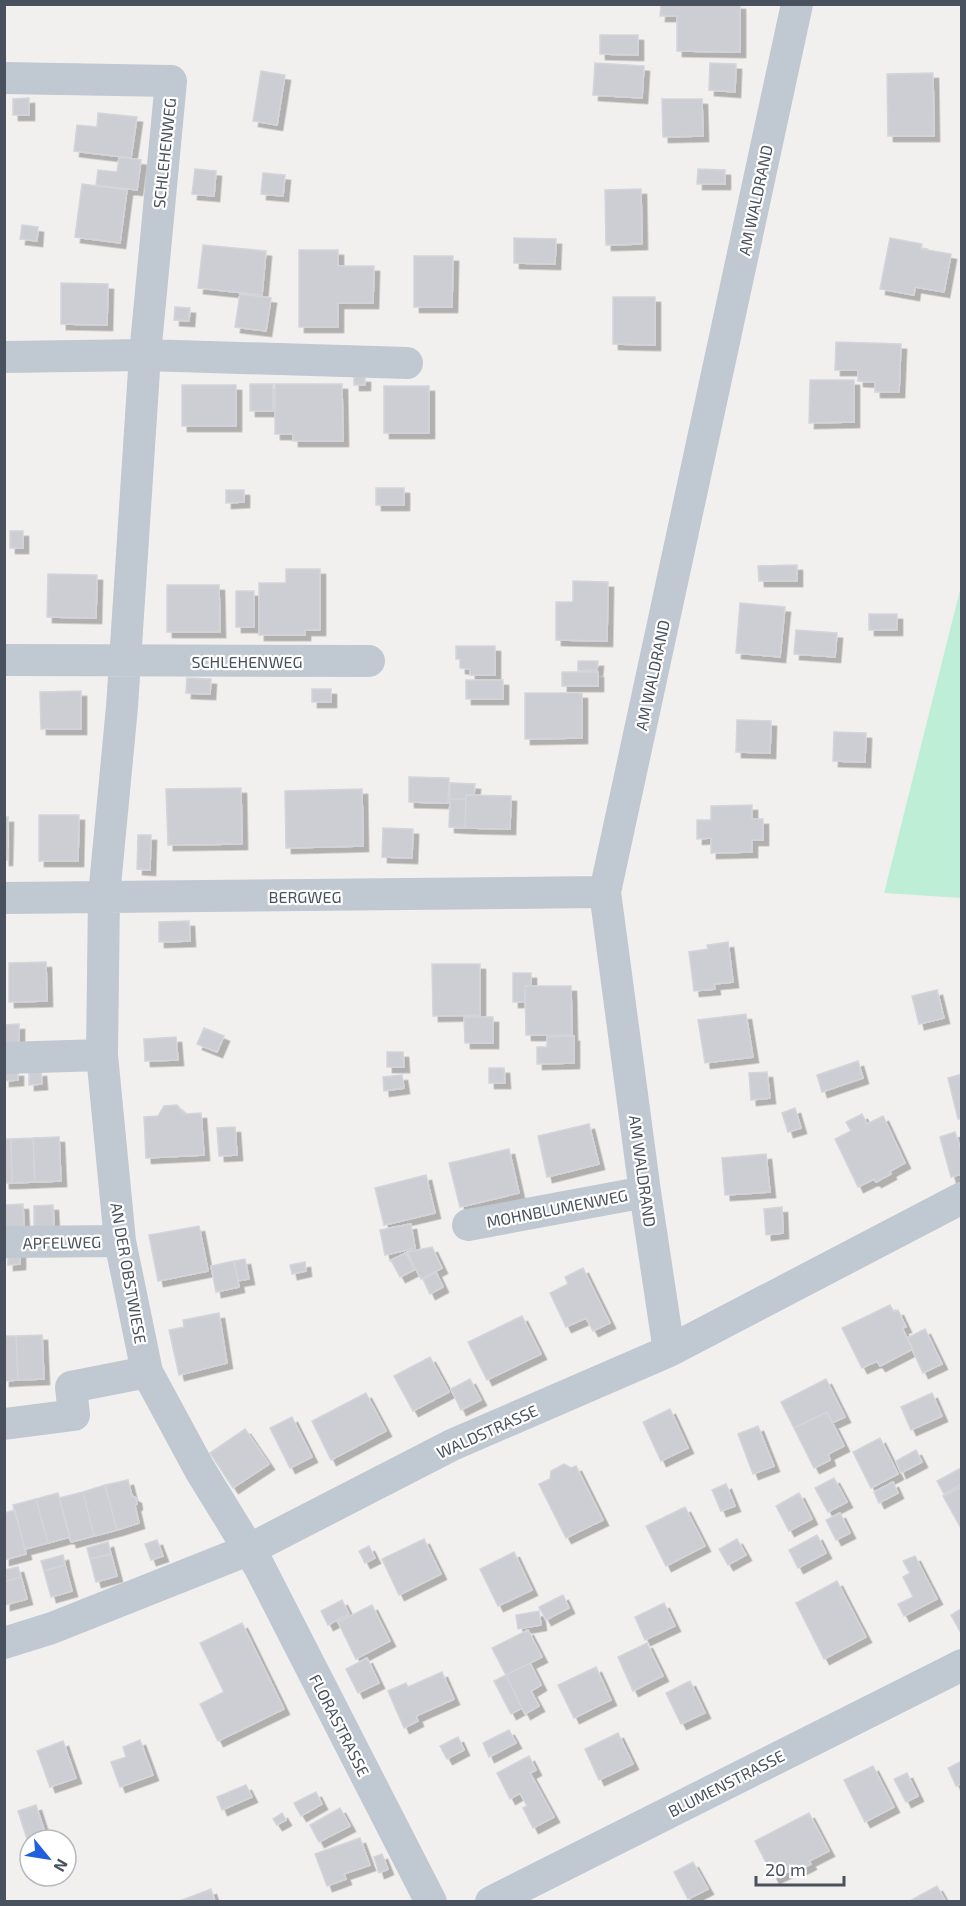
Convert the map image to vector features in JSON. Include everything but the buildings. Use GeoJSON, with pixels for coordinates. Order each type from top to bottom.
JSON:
{"type":"FeatureCollection","features":[{"type":"Feature","properties":{"kind":"street","name":"AM WALDRAND"},"geometry":{"type":"LineString","coordinates":[[669,1351],[645,1192],[606,892],[797,4]]}},
{"type":"Feature","properties":{"kind":"street","name":"SCHLEHENWEG"},"geometry":{"type":"LineString","coordinates":[[4,78],[171,81],[145,355],[125,660],[104,897]]}},
{"type":"Feature","properties":{"kind":"street"},"geometry":{"type":"LineString","coordinates":[[4,357],[145,355],[406,363]]}},
{"type":"Feature","properties":{"kind":"street","name":"SCHLEHENWEG"},"geometry":{"type":"LineString","coordinates":[[4,660],[369,661]]}},
{"type":"Feature","properties":{"kind":"street","name":"BERGWEG"},"geometry":{"type":"LineString","coordinates":[[4,898],[606,892]]}},
{"type":"Feature","properties":{"kind":"street","name":"AN DER OBSTWIESE"},"geometry":{"type":"LineString","coordinates":[[104,897],[102,1055],[120,1241],[147,1372],[200,1470],[248,1550]]}},
{"type":"Feature","properties":{"kind":"street"},"geometry":{"type":"LineString","coordinates":[[4,1058],[102,1055]]}},
{"type":"Feature","properties":{"kind":"street","name":"MOHNBLUMENWEG"},"geometry":{"type":"LineString","coordinates":[[468,1225],[645,1192]]}},
{"type":"Feature","properties":{"kind":"street","name":"WALDSTRASSE"},"geometry":{"type":"LineString","coordinates":[[4,1643],[52,1628],[248,1550],[452,1445],[669,1351],[962,1198]]}},
{"type":"Feature","properties":{"kind":"street","name":"APFELWEG"},"geometry":{"type":"LineString","coordinates":[[4,1242],[120,1241]]}},
{"type":"Feature","properties":{"kind":"street"},"geometry":{"type":"LineString","coordinates":[[4,1424],[74,1415],[71,1387],[147,1372]]}},
{"type":"Feature","properties":{"kind":"street","name":"FLORASTRASSE"},"geometry":{"type":"LineString","coordinates":[[248,1550],[259,1566],[430,1902]]}},
{"type":"Feature","properties":{"kind":"street","name":"BLUMENSTRASSE"},"geometry":{"type":"LineString","coordinates":[[490,1902],[962,1665]]}},
{"type":"Feature","properties":{"kind":"green space"},"geometry":{"type":"Polygon","coordinates":[[[961,586],[961,898],[884,893],[961,586]]]}}]}
